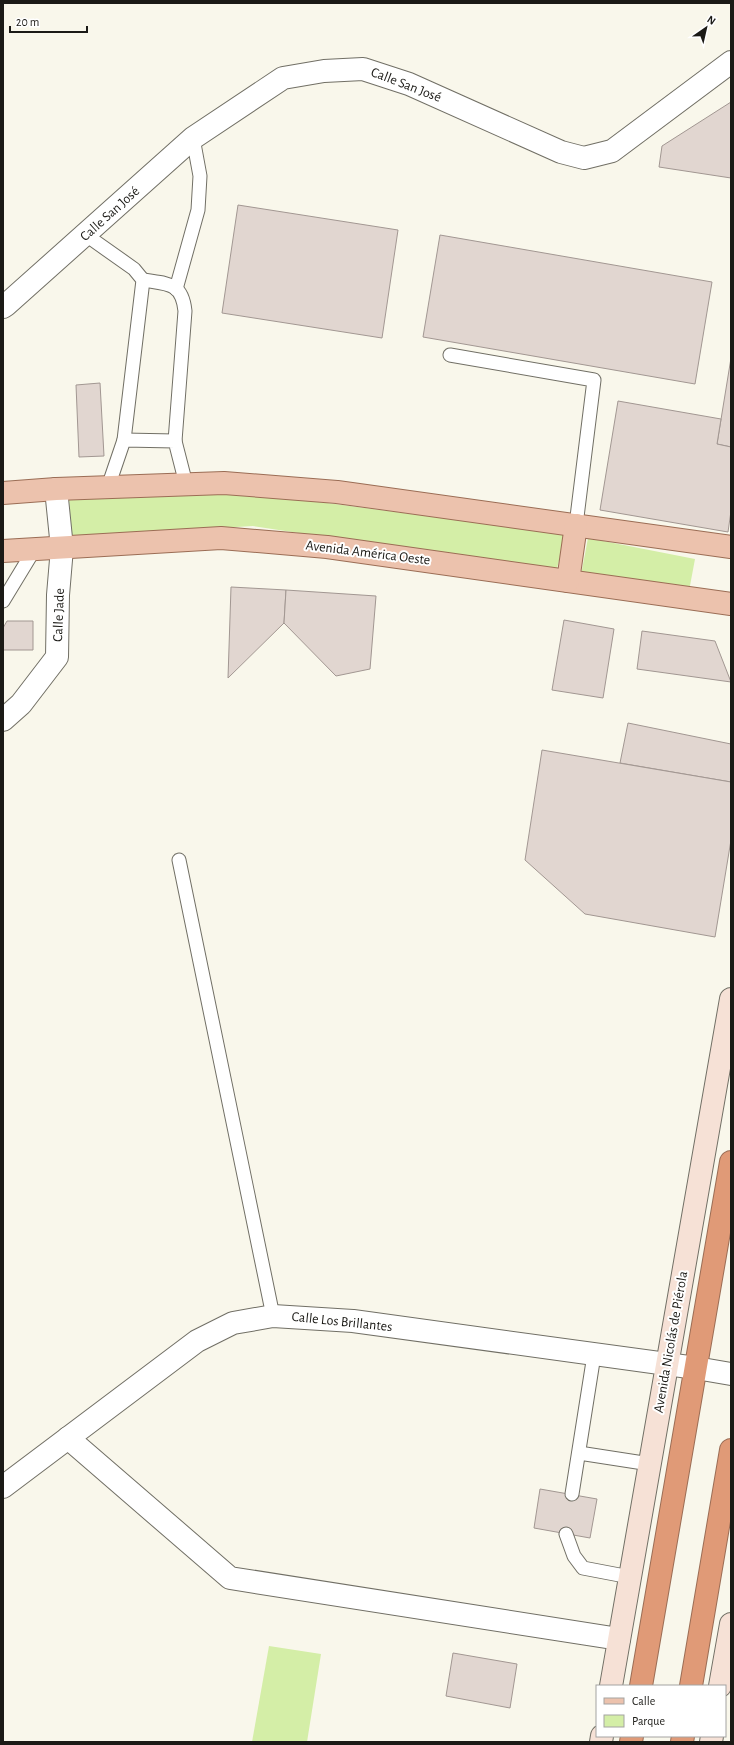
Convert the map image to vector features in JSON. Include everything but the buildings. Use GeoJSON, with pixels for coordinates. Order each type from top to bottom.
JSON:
{"type":"FeatureCollection","features":[{"type":"Feature","properties":{"kind":"highway","name":"Avenida Nicolás de Piérola"},"geometry":{"type":"LineString","coordinates":[[641,1685],[731,1162]]}},
{"type":"Feature","properties":{"kind":"highway"},"geometry":{"type":"LineString","coordinates":[[691,1685],[731,1450]]}},
{"type":"Feature","properties":{"kind":"main road"},"geometry":{"type":"LineString","coordinates":[[3,493],[56,489],[224,483],[337,492],[731,547]]}},
{"type":"Feature","properties":{"kind":"main road"},"geometry":{"type":"LineString","coordinates":[[568,580],[576,525]]}},
{"type":"Feature","properties":{"kind":"main road","name":"Avenida América Oeste"},"geometry":{"type":"LineString","coordinates":[[3,551],[221,538],[327,547],[731,604]]}},
{"type":"Feature","properties":{"kind":"street","name":"Calle San José"},"geometry":{"type":"LineString","coordinates":[[3,306],[86,235],[193,138],[282,78],[324,71],[363,69],[409,84],[561,152],[584,158],[612,151],[731,62]]}},
{"type":"Feature","properties":{"kind":"street","name":"Calle Jade"},"geometry":{"type":"LineString","coordinates":[[3,720],[21,704],[58,657],[58,595],[62,548],[56,489]]}},
{"type":"Feature","properties":{"kind":"street","name":"Avenida Nicolás de Piérola"},"geometry":{"type":"LineString","coordinates":[[611,1685],[731,998]]}},
{"type":"Feature","properties":{"kind":"street","name":"Calle Los Brillantes"},"geometry":{"type":"LineString","coordinates":[[3,1486],[197,1340],[233,1323],[273,1316],[353,1321],[731,1374]]}},
{"type":"Feature","properties":{"kind":"street"},"geometry":{"type":"LineString","coordinates":[[68,1438],[230,1578],[619,1639]]}},
{"type":"Feature","properties":{"kind":"street"},"geometry":{"type":"LineString","coordinates":[[720,1685],[731,1624]]}},
{"type":"Feature","properties":{"kind":"lane"},"geometry":{"type":"LineString","coordinates":[[176,289],[198,210],[200,176],[193,138]]}},
{"type":"Feature","properties":{"kind":"lane"},"geometry":{"type":"LineString","coordinates":[[86,235],[134,269],[143,280],[169,284],[183,297],[185,311],[175,441],[186,484]]}},
{"type":"Feature","properties":{"kind":"lane"},"geometry":{"type":"LineString","coordinates":[[108,487],[124,440],[143,280]]}},
{"type":"Feature","properties":{"kind":"lane"},"geometry":{"type":"LineString","coordinates":[[450,355],[594,380],[576,525]]}},
{"type":"Feature","properties":{"kind":"lane"},"geometry":{"type":"LineString","coordinates":[[124,440],[175,441]]}},
{"type":"Feature","properties":{"kind":"lane"},"geometry":{"type":"LineString","coordinates":[[3,601],[34,550]]}},
{"type":"Feature","properties":{"kind":"lane"},"geometry":{"type":"LineString","coordinates":[[180,860],[273,1316]]}},
{"type":"Feature","properties":{"kind":"lane"},"geometry":{"type":"LineString","coordinates":[[572,1494],[594,1355]]}},
{"type":"Feature","properties":{"kind":"lane"},"geometry":{"type":"LineString","coordinates":[[579,1453],[650,1464]]}},
{"type":"Feature","properties":{"kind":"lane"},"geometry":{"type":"LineString","coordinates":[[566,1534],[574,1556],[583,1568],[630,1577]]}},
{"type":"Feature","properties":{"kind":"green space"},"geometry":{"type":"Polygon","coordinates":[[[242,492],[566,534],[556,572],[253,526],[71,537],[69,497],[242,492]]]}},
{"type":"Feature","properties":{"kind":"green space"},"geometry":{"type":"Polygon","coordinates":[[[588,538],[695,559],[689,591],[581,575],[588,538]]]}},
{"type":"Feature","properties":{"kind":"green space"},"geometry":{"type":"Polygon","coordinates":[[[269,1646],[321,1654],[307,1742],[252,1742],[269,1646]]]}}]}
